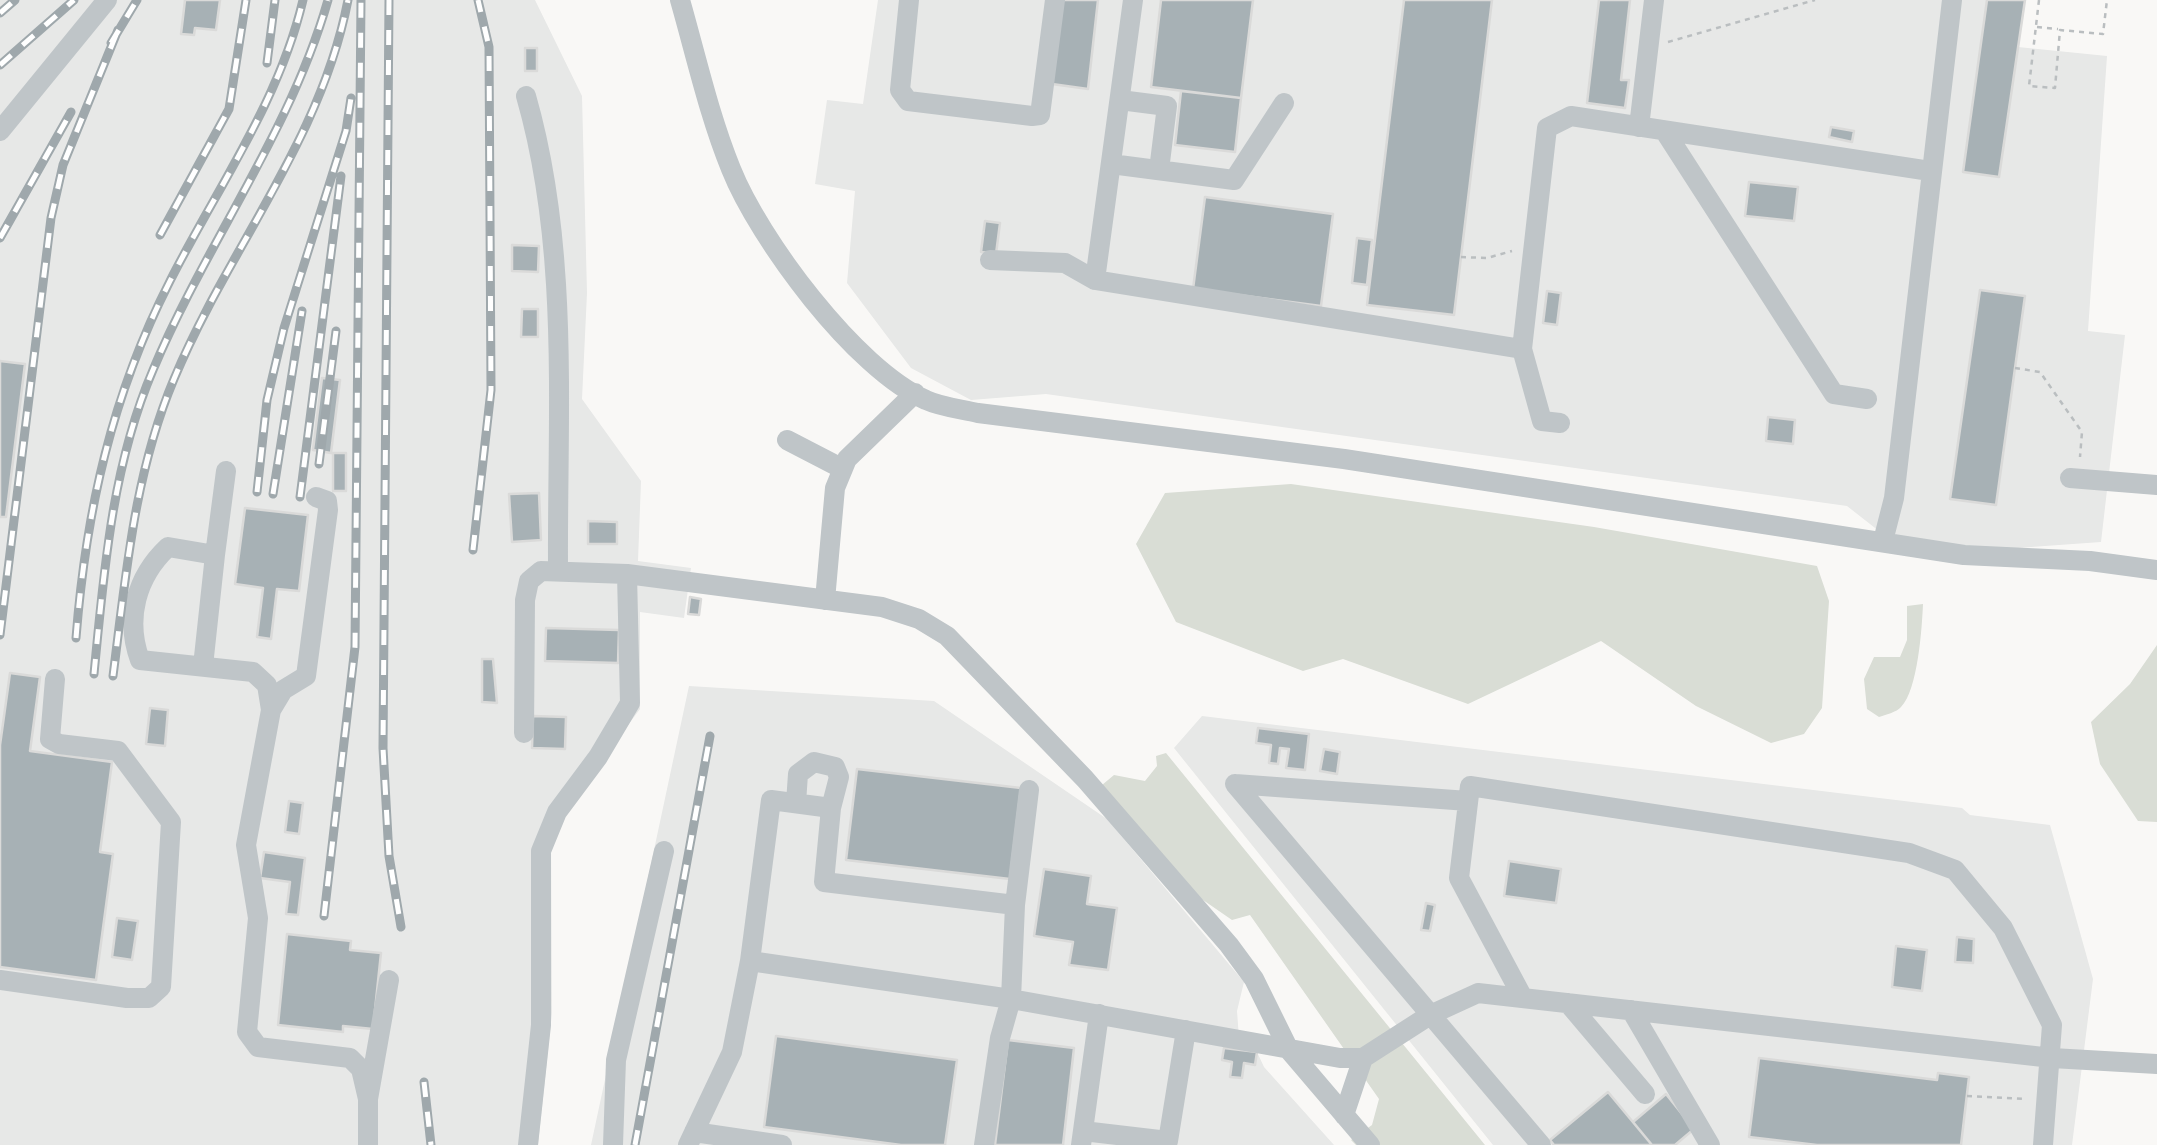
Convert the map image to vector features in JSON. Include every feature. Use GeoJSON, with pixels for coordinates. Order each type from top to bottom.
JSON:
{"type":"FeatureCollection","features":[{"type":"Feature","properties":{"kind":"lane"},"geometry":{"type":"LineString","coordinates":[[0,131],[108,0]]}},
{"type":"Feature","properties":{"kind":"lane"},"geometry":{"type":"LineString","coordinates":[[680,0],[731,169],[771,246],[846,336],[925,400],[978,413],[1344,459],[1964,555],[2090,561],[2157,570]]}},
{"type":"Feature","properties":{"kind":"lane"},"geometry":{"type":"LineString","coordinates":[[908,0],[900,90],[908,101],[1032,116],[1040,115],[1055,0]]}},
{"type":"Feature","properties":{"kind":"lane"},"geometry":{"type":"LineString","coordinates":[[1095,280],[1134,0]]}},
{"type":"Feature","properties":{"kind":"lane"},"geometry":{"type":"LineString","coordinates":[[1639,126],[1654,0]]}},
{"type":"Feature","properties":{"kind":"lane"},"geometry":{"type":"LineString","coordinates":[[1883,542],[1894,498],[1952,0]]}},
{"type":"Feature","properties":{"kind":"lane"},"geometry":{"type":"LineString","coordinates":[[526,96],[542,161],[556,285],[558,570]]}},
{"type":"Feature","properties":{"kind":"lane"},"geometry":{"type":"LineString","coordinates":[[1120,100],[1167,106],[1159,170]]}},
{"type":"Feature","properties":{"kind":"lane"},"geometry":{"type":"LineString","coordinates":[[1111,164],[1234,180],[1284,103]]}},
{"type":"Feature","properties":{"kind":"lane"},"geometry":{"type":"LineString","coordinates":[[1560,423],[1542,421],[1522,349],[1547,128],[1571,116],[1930,171]]}},
{"type":"Feature","properties":{"kind":"lane"},"geometry":{"type":"LineString","coordinates":[[1664,130],[1834,394],[1866,399]]}},
{"type":"Feature","properties":{"kind":"lane"},"geometry":{"type":"LineString","coordinates":[[990,260],[1064,262],[1095,280],[1522,349]]}},
{"type":"Feature","properties":{"kind":"lane"},"geometry":{"type":"LineString","coordinates":[[825,600],[835,488],[847,459],[915,392]]}},
{"type":"Feature","properties":{"kind":"lane"},"geometry":{"type":"LineString","coordinates":[[786,440],[843,469]]}},
{"type":"Feature","properties":{"kind":"lane"},"geometry":{"type":"LineString","coordinates":[[202,666],[226,471]]}},
{"type":"Feature","properties":{"kind":"lane"},"geometry":{"type":"LineString","coordinates":[[2074,479],[2157,484]]}},
{"type":"Feature","properties":{"kind":"lane"},"geometry":{"type":"LineString","coordinates":[[271,710],[283,690],[306,676],[328,510],[327,501],[316,497]]}},
{"type":"Feature","properties":{"kind":"lane"},"geometry":{"type":"LineString","coordinates":[[215,555],[168,547],[152,563],[137,590],[132,640],[140,660],[254,672],[267,685],[271,710],[246,844],[258,918],[247,1032],[258,1048],[350,1058],[362,1069],[368,1099]]}},
{"type":"Feature","properties":{"kind":"lane"},"geometry":{"type":"LineString","coordinates":[[524,733],[525,600],[529,581],[540,571],[627,574],[882,607],[920,619],[947,636],[1086,779],[1230,945],[1254,979],[1289,1050],[1370,1145]]}},
{"type":"Feature","properties":{"kind":"lane"},"geometry":{"type":"LineString","coordinates":[[528,1145],[541,1025],[541,851],[557,812],[630,703],[627,574]]}},
{"type":"Feature","properties":{"kind":"lane"},"geometry":{"type":"LineString","coordinates":[[0,980],[128,998],[148,998],[161,987],[171,822],[118,750],[59,744],[50,738],[55,678]]}},
{"type":"Feature","properties":{"kind":"lane"},"geometry":{"type":"LineString","coordinates":[[796,804],[798,774],[814,762],[835,767],[840,777],[831,808],[824,882],[1015,905]]}},
{"type":"Feature","properties":{"kind":"lane"},"geometry":{"type":"LineString","coordinates":[[1468,800],[1234,784],[1541,1145]]}},
{"type":"Feature","properties":{"kind":"lane"},"geometry":{"type":"LineString","coordinates":[[1523,998],[1460,878],[1470,786],[1909,853],[1955,870],[2003,928],[2052,1025],[2042,1145]]}},
{"type":"Feature","properties":{"kind":"lane"},"geometry":{"type":"LineString","coordinates":[[984,1145],[1000,1038],[1010,999],[1015,905],[1029,790]]}},
{"type":"Feature","properties":{"kind":"lane"},"geometry":{"type":"LineString","coordinates":[[782,1145],[691,1139],[732,1052],[750,961],[770,800],[831,808]]}},
{"type":"Feature","properties":{"kind":"lane"},"geometry":{"type":"LineString","coordinates":[[613,1145],[616,1060],[664,851]]}},
{"type":"Feature","properties":{"kind":"lane"},"geometry":{"type":"LineString","coordinates":[[750,961],[1265,1041],[1289,1050],[1363,1058],[1430,1015],[1478,993],[2052,1058],[2157,1064]]}},
{"type":"Feature","properties":{"kind":"lane"},"geometry":{"type":"LineString","coordinates":[[368,1145],[368,1099],[389,980]]}},
{"type":"Feature","properties":{"kind":"lane"},"geometry":{"type":"LineString","coordinates":[[1568,1003],[1645,1094]]}},
{"type":"Feature","properties":{"kind":"lane"},"geometry":{"type":"LineString","coordinates":[[1631,1010],[1710,1145]]}},
{"type":"Feature","properties":{"kind":"lane"},"geometry":{"type":"LineString","coordinates":[[1098,1014],[1082,1138],[1168,1143],[1186,1030]]}},
{"type":"Feature","properties":{"kind":"lane"},"geometry":{"type":"LineString","coordinates":[[1344,1115],[1363,1058]]}},
{"type":"Feature","properties":{"kind":"path"},"geometry":{"type":"LineString","coordinates":[[1648,48],[1815,0]]}},
{"type":"Feature","properties":{"kind":"path"},"geometry":{"type":"LineString","coordinates":[[2039,0],[2029,86],[2056,88],[2060,30]]}},
{"type":"Feature","properties":{"kind":"path"},"geometry":{"type":"LineString","coordinates":[[2035,27],[2103,34],[2106,0]]}},
{"type":"Feature","properties":{"kind":"path"},"geometry":{"type":"LineString","coordinates":[[1461,257],[1487,258],[1518,249],[1535,237]]}},
{"type":"Feature","properties":{"kind":"path"},"geometry":{"type":"LineString","coordinates":[[2015,368],[2040,372],[2082,432],[2074,479]]}},
{"type":"Feature","properties":{"kind":"path"},"geometry":{"type":"LineString","coordinates":[[1966,1096],[2048,1100]]}},
{"type":"Feature","properties":{"kind":"shaded area"},"geometry":{"type":"Polygon","coordinates":[[[0,0],[535,0],[582,96],[587,293],[582,399],[641,481],[638,561],[691,568],[684,618],[640,612],[640,709],[584,784],[551,840],[552,1013],[538,1145],[0,1145],[0,0]]]}},
{"type":"Feature","properties":{"kind":"shaded area"},"geometry":{"type":"Polygon","coordinates":[[[878,0],[2025,0],[2018,47],[2107,56],[2088,331],[2125,335],[2101,542],[1989,550],[1884,535],[1847,506],[1046,394],[971,400],[911,368],[847,283],[855,191],[815,184],[827,100],[863,104],[878,0]]]}},
{"type":"Feature","properties":{"kind":"shaded area"},"geometry":{"type":"Polygon","coordinates":[[[1291,484],[1594,527],[1817,566],[1829,601],[1822,708],[1804,734],[1771,743],[1696,706],[1601,641],[1468,704],[1343,659],[1303,671],[1176,622],[1136,544],[1165,493],[1291,484]]]}},
{"type":"Feature","properties":{"kind":"shaded area"},"geometry":{"type":"Polygon","coordinates":[[[1923,604],[1918,658],[1907,699],[1899,709],[1879,717],[1867,709],[1864,679],[1874,657],[1900,657],[1907,640],[1907,606],[1923,604]]]}},
{"type":"Feature","properties":{"kind":"shaded area"},"geometry":{"type":"Polygon","coordinates":[[[2157,645],[2157,822],[2138,821],[2100,764],[2091,722],[2130,684],[2157,645]]]}},
{"type":"Feature","properties":{"kind":"shaded area"},"geometry":{"type":"Polygon","coordinates":[[[689,686],[934,701],[1107,819],[1244,982],[1237,1011],[1239,1038],[1257,1052],[1264,1067],[1334,1145],[591,1145],[689,686]]]}},
{"type":"Feature","properties":{"kind":"shaded area"},"geometry":{"type":"Polygon","coordinates":[[[1202,716],[1962,808],[1970,815],[2050,825],[2093,979],[2072,1145],[1493,1145],[1174,748],[1202,716]]]}},
{"type":"Feature","properties":{"kind":"shaded area"},"geometry":{"type":"Polygon","coordinates":[[[1166,753],[1485,1145],[1356,1145],[1351,1140],[1372,1125],[1379,1099],[1250,915],[1232,920],[1190,891],[1102,785],[1114,775],[1145,781],[1157,766],[1156,756],[1166,753]]]}},
{"type":"Feature","properties":{"kind":"building"},"geometry":{"type":"Polygon","coordinates":[[[185,0],[220,0],[216,30],[195,28],[194,35],[181,34],[185,0]]]}},
{"type":"Feature","properties":{"kind":"building"},"geometry":{"type":"Polygon","coordinates":[[[1061,0],[1098,0],[1088,89],[1052,84],[1061,0]]]}},
{"type":"Feature","properties":{"kind":"building"},"geometry":{"type":"Polygon","coordinates":[[[1161,0],[1253,0],[1241,98],[1151,87],[1161,0]]]}},
{"type":"Feature","properties":{"kind":"building"},"geometry":{"type":"Polygon","coordinates":[[[1404,0],[1492,0],[1454,315],[1367,305],[1404,0]]]}},
{"type":"Feature","properties":{"kind":"building"},"geometry":{"type":"Polygon","coordinates":[[[1599,0],[1630,0],[1621,80],[1629,80],[1625,108],[1587,103],[1599,0]]]}},
{"type":"Feature","properties":{"kind":"building"},"geometry":{"type":"Polygon","coordinates":[[[1987,0],[2025,0],[1999,177],[1963,172],[1987,0]]]}},
{"type":"Feature","properties":{"kind":"building"},"geometry":{"type":"Polygon","coordinates":[[[525,48],[537,48],[537,71],[525,71],[525,48]]]}},
{"type":"Feature","properties":{"kind":"building"},"geometry":{"type":"Polygon","coordinates":[[[1181,91],[1241,98],[1235,152],[1175,145],[1181,91]]]}},
{"type":"Feature","properties":{"kind":"building"},"geometry":{"type":"Polygon","coordinates":[[[1831,127],[1854,131],[1852,142],[1829,137],[1831,127]]]}},
{"type":"Feature","properties":{"kind":"building"},"geometry":{"type":"Polygon","coordinates":[[[1749,182],[1798,187],[1794,221],[1745,216],[1749,182]]]}},
{"type":"Feature","properties":{"kind":"building"},"geometry":{"type":"Polygon","coordinates":[[[1205,197],[1333,214],[1321,306],[1193,289],[1205,197]]]}},
{"type":"Feature","properties":{"kind":"building"},"geometry":{"type":"Polygon","coordinates":[[[985,221],[1000,223],[996,254],[981,252],[985,221]]]}},
{"type":"Feature","properties":{"kind":"building"},"geometry":{"type":"Polygon","coordinates":[[[1357,238],[1372,240],[1367,285],[1352,283],[1357,238]]]}},
{"type":"Feature","properties":{"kind":"building"},"geometry":{"type":"Polygon","coordinates":[[[512,245],[539,246],[538,272],[512,271],[512,245]]]}},
{"type":"Feature","properties":{"kind":"building"},"geometry":{"type":"Polygon","coordinates":[[[1980,290],[2025,296],[1996,505],[1950,499],[1980,290]]]}},
{"type":"Feature","properties":{"kind":"building"},"geometry":{"type":"Polygon","coordinates":[[[1547,291],[1561,293],[1557,325],[1543,323],[1547,291]]]}},
{"type":"Feature","properties":{"kind":"building"},"geometry":{"type":"Polygon","coordinates":[[[522,309],[538,309],[538,337],[521,337],[522,309]]]}},
{"type":"Feature","properties":{"kind":"building"},"geometry":{"type":"Polygon","coordinates":[[[0,361],[25,364],[6,517],[0,517],[0,361]]]}},
{"type":"Feature","properties":{"kind":"building"},"geometry":{"type":"Polygon","coordinates":[[[322,378],[340,380],[331,453],[313,450],[322,378]]]}},
{"type":"Feature","properties":{"kind":"building"},"geometry":{"type":"Polygon","coordinates":[[[1768,417],[1795,420],[1793,444],[1766,441],[1768,417]]]}},
{"type":"Feature","properties":{"kind":"building"},"geometry":{"type":"Polygon","coordinates":[[[333,453],[346,453],[346,491],[333,491],[333,453]]]}},
{"type":"Feature","properties":{"kind":"building"},"geometry":{"type":"Polygon","coordinates":[[[539,493],[541,540],[512,542],[509,494],[539,493]]]}},
{"type":"Feature","properties":{"kind":"building"},"geometry":{"type":"Polygon","coordinates":[[[245,508],[308,515],[299,591],[277,589],[271,639],[257,637],[263,588],[235,584],[245,508]]]}},
{"type":"Feature","properties":{"kind":"building"},"geometry":{"type":"Polygon","coordinates":[[[588,521],[617,522],[617,544],[588,544],[588,521]]]}},
{"type":"Feature","properties":{"kind":"building"},"geometry":{"type":"Polygon","coordinates":[[[690,597],[701,599],[699,615],[688,614],[690,597]]]}},
{"type":"Feature","properties":{"kind":"building"},"geometry":{"type":"Polygon","coordinates":[[[546,628],[619,630],[618,663],[545,661],[546,628]]]}},
{"type":"Feature","properties":{"kind":"building"},"geometry":{"type":"Polygon","coordinates":[[[482,659],[493,659],[497,703],[482,702],[482,659]]]}},
{"type":"Feature","properties":{"kind":"building"},"geometry":{"type":"Polygon","coordinates":[[[10,673],[40,677],[30,751],[112,762],[100,852],[113,854],[96,980],[0,967],[0,745],[10,673]]]}},
{"type":"Feature","properties":{"kind":"building"},"geometry":{"type":"Polygon","coordinates":[[[150,708],[168,710],[165,746],[146,744],[150,708]]]}},
{"type":"Feature","properties":{"kind":"building"},"geometry":{"type":"Polygon","coordinates":[[[533,716],[566,717],[565,749],[532,748],[533,716]]]}},
{"type":"Feature","properties":{"kind":"building"},"geometry":{"type":"Polygon","coordinates":[[[1258,728],[1309,734],[1305,770],[1286,768],[1289,749],[1280,748],[1278,764],[1269,763],[1271,745],[1256,743],[1258,728]]]}},
{"type":"Feature","properties":{"kind":"building"},"geometry":{"type":"Polygon","coordinates":[[[1324,749],[1340,752],[1337,774],[1320,771],[1324,749]]]}},
{"type":"Feature","properties":{"kind":"building"},"geometry":{"type":"Polygon","coordinates":[[[857,769],[1021,788],[1010,879],[846,860],[857,769]]]}},
{"type":"Feature","properties":{"kind":"building"},"geometry":{"type":"Polygon","coordinates":[[[289,801],[303,803],[299,834],[285,832],[289,801]]]}},
{"type":"Feature","properties":{"kind":"building"},"geometry":{"type":"Polygon","coordinates":[[[264,852],[305,858],[298,915],[286,914],[290,882],[260,878],[264,852]]]}},
{"type":"Feature","properties":{"kind":"building"},"geometry":{"type":"Polygon","coordinates":[[[1509,861],[1561,869],[1556,903],[1504,896],[1509,861]]]}},
{"type":"Feature","properties":{"kind":"building"},"geometry":{"type":"Polygon","coordinates":[[[1044,869],[1091,876],[1087,904],[1117,908],[1108,970],[1069,965],[1073,942],[1034,936],[1044,869]]]}},
{"type":"Feature","properties":{"kind":"building"},"geometry":{"type":"Polygon","coordinates":[[[1426,903],[1435,905],[1430,931],[1421,930],[1426,903]]]}},
{"type":"Feature","properties":{"kind":"building"},"geometry":{"type":"Polygon","coordinates":[[[117,918],[138,921],[132,960],[112,957],[117,918]]]}},
{"type":"Feature","properties":{"kind":"building"},"geometry":{"type":"Polygon","coordinates":[[[287,934],[351,941],[350,950],[381,953],[373,1029],[343,1026],[343,1032],[278,1025],[287,934]]]}},
{"type":"Feature","properties":{"kind":"building"},"geometry":{"type":"Polygon","coordinates":[[[1957,937],[1974,939],[1973,963],[1955,962],[1957,937]]]}},
{"type":"Feature","properties":{"kind":"building"},"geometry":{"type":"Polygon","coordinates":[[[1896,946],[1927,950],[1922,991],[1892,987],[1896,946]]]}},
{"type":"Feature","properties":{"kind":"building"},"geometry":{"type":"Polygon","coordinates":[[[776,1036],[957,1060],[945,1145],[901,1145],[764,1127],[776,1036]]]}},
{"type":"Feature","properties":{"kind":"building"},"geometry":{"type":"Polygon","coordinates":[[[1008,1040],[1074,1048],[1063,1145],[995,1145],[1008,1040]]]}},
{"type":"Feature","properties":{"kind":"building"},"geometry":{"type":"Polygon","coordinates":[[[1224,1048],[1257,1052],[1255,1065],[1244,1063],[1242,1078],[1230,1077],[1232,1062],[1222,1060],[1224,1048]]]}},
{"type":"Feature","properties":{"kind":"building"},"geometry":{"type":"Polygon","coordinates":[[[1759,1058],[1937,1080],[1938,1073],[1969,1077],[1961,1145],[1817,1145],[1749,1137],[1759,1058]]]}},
{"type":"Feature","properties":{"kind":"building"},"geometry":{"type":"Polygon","coordinates":[[[1608,1092],[1652,1145],[1554,1145],[1550,1140],[1608,1092]]]}},
{"type":"Feature","properties":{"kind":"building"},"geometry":{"type":"Polygon","coordinates":[[[1666,1094],[1694,1129],[1675,1145],[1652,1145],[1633,1122],[1666,1094]]]}},
{"type":"Feature","properties":{"kind":"railway"},"geometry":{"type":"LineString","coordinates":[[0,13],[15,0]]}},
{"type":"Feature","properties":{"kind":"railway"},"geometry":{"type":"LineString","coordinates":[[0,65],[74,0]]}},
{"type":"Feature","properties":{"kind":"railway"},"geometry":{"type":"LineString","coordinates":[[111,43],[137,0]]}},
{"type":"Feature","properties":{"kind":"railway"},"geometry":{"type":"LineString","coordinates":[[160,235],[229,109],[246,0]]}},
{"type":"Feature","properties":{"kind":"railway"},"geometry":{"type":"LineString","coordinates":[[267,63],[275,0]]}},
{"type":"Feature","properties":{"kind":"railway"},"geometry":{"type":"LineString","coordinates":[[76,638],[95,499],[132,367],[170,281],[263,109],[303,0]]}},
{"type":"Feature","properties":{"kind":"railway"},"geometry":{"type":"LineString","coordinates":[[94,674],[112,519],[139,406],[174,323],[292,96],[328,0]]}},
{"type":"Feature","properties":{"kind":"railway"},"geometry":{"type":"LineString","coordinates":[[113,676],[133,525],[160,415],[196,331],[317,100],[348,0]]}},
{"type":"Feature","properties":{"kind":"railway"},"geometry":{"type":"LineString","coordinates":[[324,916],[355,647],[361,0]]}},
{"type":"Feature","properties":{"kind":"railway"},"geometry":{"type":"LineString","coordinates":[[389,0],[383,748],[389,856],[401,927]]}},
{"type":"Feature","properties":{"kind":"railway"},"geometry":{"type":"LineString","coordinates":[[473,550],[491,390],[489,47],[478,0]]}},
{"type":"Feature","properties":{"kind":"railway"},"geometry":{"type":"LineString","coordinates":[[0,635],[51,218],[63,165],[118,30]]}},
{"type":"Feature","properties":{"kind":"railway"},"geometry":{"type":"LineString","coordinates":[[257,492],[267,400],[284,328],[346,131],[351,98]]}},
{"type":"Feature","properties":{"kind":"railway"},"geometry":{"type":"LineString","coordinates":[[0,238],[71,112]]}},
{"type":"Feature","properties":{"kind":"railway"},"geometry":{"type":"LineString","coordinates":[[300,497],[341,176]]}},
{"type":"Feature","properties":{"kind":"railway"},"geometry":{"type":"LineString","coordinates":[[273,494],[302,311]]}},
{"type":"Feature","properties":{"kind":"railway"},"geometry":{"type":"LineString","coordinates":[[319,464],[336,331]]}},
{"type":"Feature","properties":{"kind":"railway"},"geometry":{"type":"LineString","coordinates":[[635,1145],[710,736]]}},
{"type":"Feature","properties":{"kind":"railway"},"geometry":{"type":"LineString","coordinates":[[424,1082],[431,1145]]}}]}
